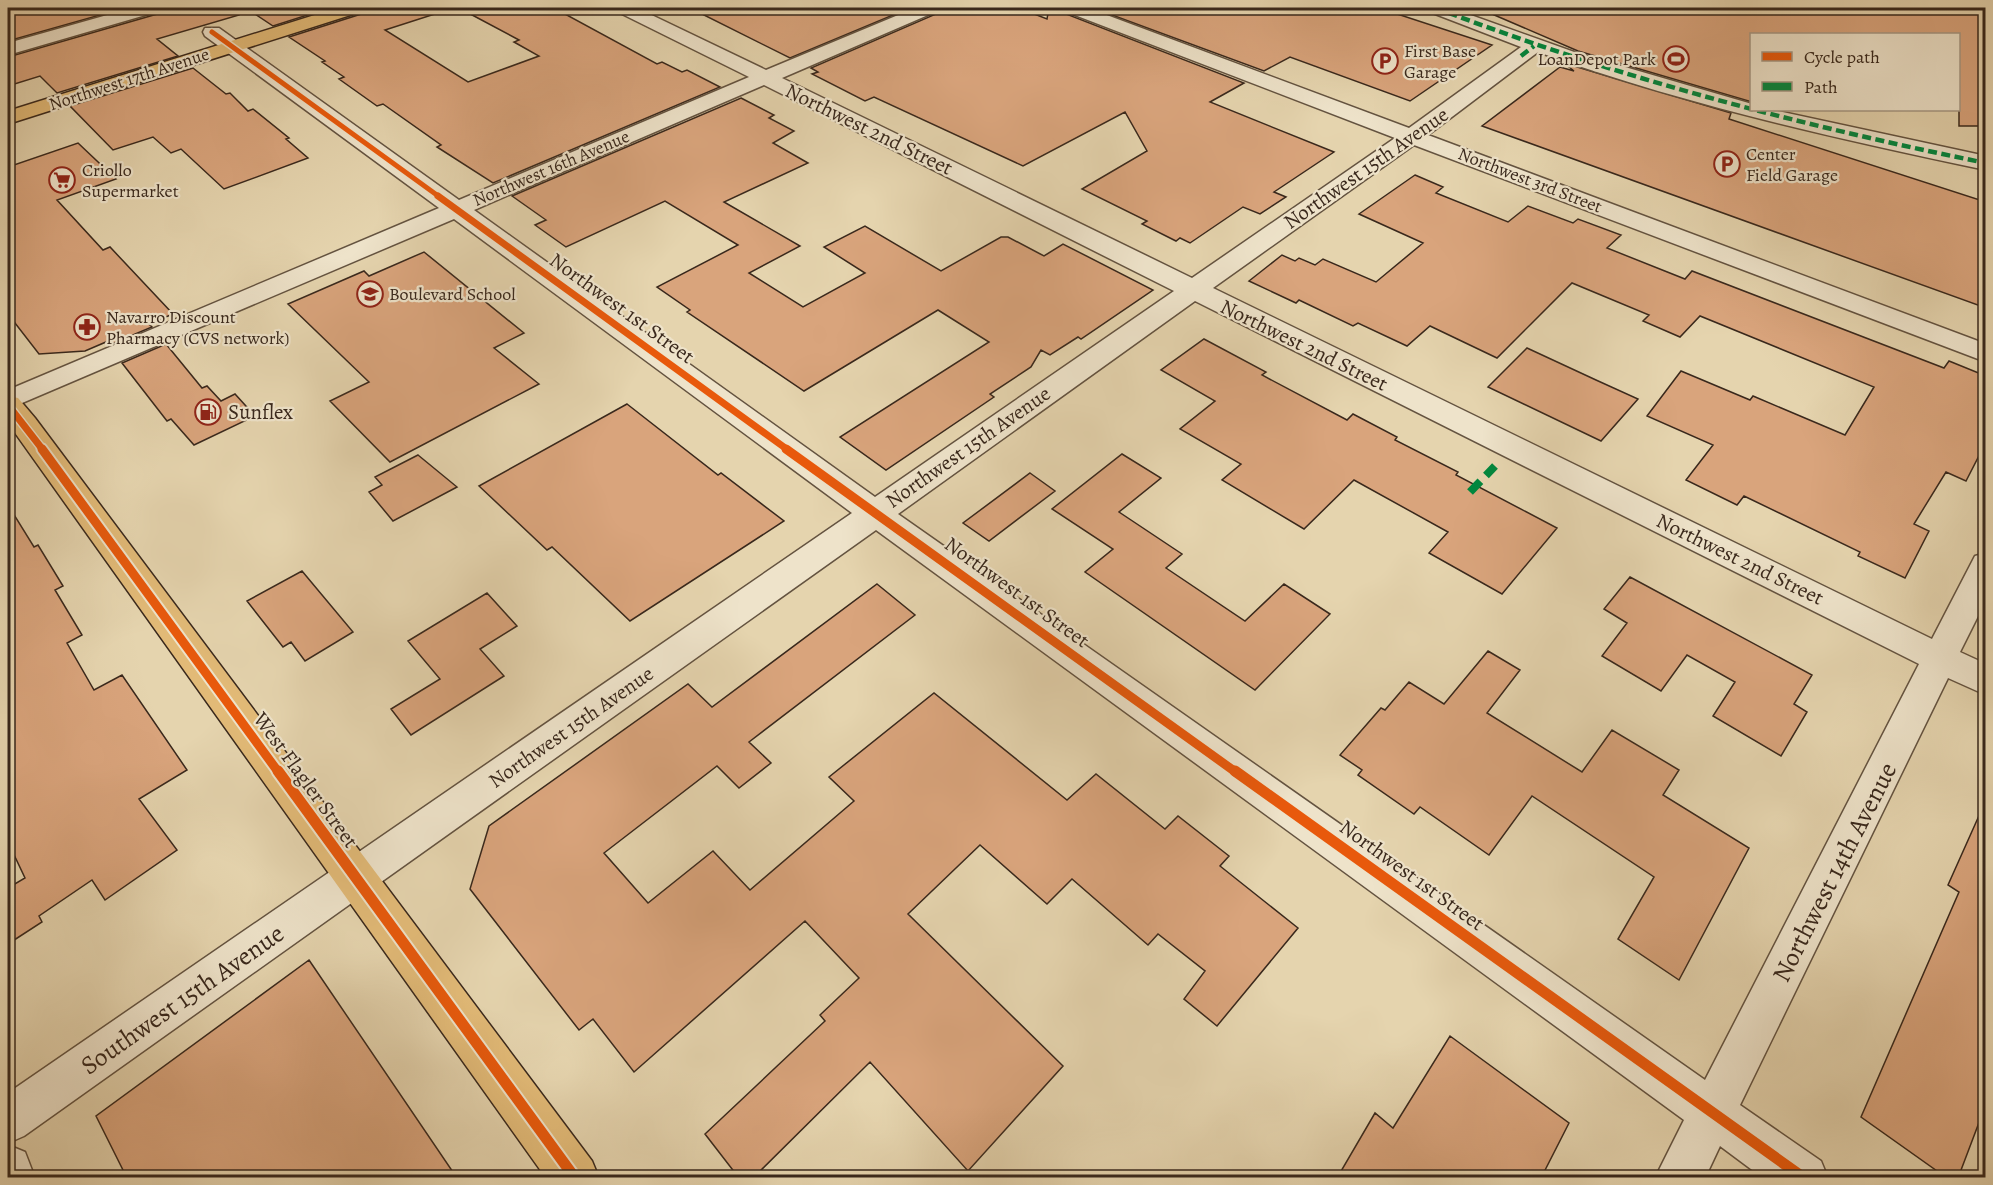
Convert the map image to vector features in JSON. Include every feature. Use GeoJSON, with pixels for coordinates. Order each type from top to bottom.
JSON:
{"type":"FeatureCollection","features":[{"type":"Feature","properties":{"kind":"main road","name":"Northwest 17th Avenue"},"geometry":{"type":"LineString","coordinates":[[8,118],[217,36],[329,11],[354,8]]}},
{"type":"Feature","properties":{"kind":"main road","name":"West Flagler Street"},"geometry":{"type":"LineString","coordinates":[[8,405],[25,424],[575,1178]]}},
{"type":"Feature","properties":{"kind":"street"},"geometry":{"type":"LineString","coordinates":[[8,49],[150,8]]}},
{"type":"Feature","properties":{"kind":"street","name":"Northwest 2nd Street"},"geometry":{"type":"LineString","coordinates":[[624,8],[1986,681]]}},
{"type":"Feature","properties":{"kind":"street","name":"Northwest 16th Avenue"},"geometry":{"type":"LineString","coordinates":[[8,400],[929,8]]}},
{"type":"Feature","properties":{"kind":"street","name":"Northwest 3rd Street"},"geometry":{"type":"LineString","coordinates":[[1073,8],[1986,354]]}},
{"type":"Feature","properties":{"kind":"street"},"geometry":{"type":"LineString","coordinates":[[1436,8],[1527,51],[1750,111]]}},
{"type":"Feature","properties":{"kind":"street","name":"Northwest 1st Street"},"geometry":{"type":"LineString","coordinates":[[217,36],[875,512],[1804,1178]]}},
{"type":"Feature","properties":{"kind":"street","name":"Northwest 15th Avenue"},"geometry":{"type":"LineString","coordinates":[[355,879],[1193,290],[1527,51]]}},
{"type":"Feature","properties":{"kind":"street"},"geometry":{"type":"LineString","coordinates":[[1751,111],[1799,124],[1986,163]]}},
{"type":"Feature","properties":{"kind":"street","name":"Northwest 14th Avenue"},"geometry":{"type":"LineString","coordinates":[[1678,1178],[1860,820],[1986,564]]}},
{"type":"Feature","properties":{"kind":"street","name":"Southwest 15th Avenue"},"geometry":{"type":"LineString","coordinates":[[8,1120],[355,879]]}},
{"type":"Feature","properties":{"kind":"street"},"geometry":{"type":"LineString","coordinates":[[8,1169],[11,1178]]}},
{"type":"Feature","properties":{"kind":"building"},"geometry":{"type":"Polygon","coordinates":[[[8,8],[125,8],[8,41],[8,8]]]}},
{"type":"Feature","properties":{"kind":"building"},"geometry":{"type":"Polygon","coordinates":[[[161,8],[238,8],[239,15],[157,39],[178,56],[57,93],[40,76],[8,86],[8,57],[157,14],[161,8]]]}},
{"type":"Feature","properties":{"kind":"building"},"geometry":{"type":"Polygon","coordinates":[[[246,8],[312,8],[317,12],[273,26],[246,8]]]}},
{"type":"Feature","properties":{"kind":"building"},"geometry":{"type":"Polygon","coordinates":[[[365,8],[437,8],[438,13],[385,30],[468,82],[539,56],[514,42],[519,40],[459,8],[554,8],[657,64],[662,62],[682,72],[687,70],[720,87],[493,183],[437,147],[441,145],[383,104],[377,106],[339,79],[344,77],[289,37],[361,14],[365,8]]]}},
{"type":"Feature","properties":{"kind":"building"},"geometry":{"type":"Polygon","coordinates":[[[690,8],[910,8],[790,58],[690,8]]]}},
{"type":"Feature","properties":{"kind":"building"},"geometry":{"type":"Polygon","coordinates":[[[940,8],[1019,8],[1047,19],[1049,8],[1062,8],[1066,14],[1244,83],[1210,102],[1334,152],[1274,192],[1286,197],[1260,214],[1243,207],[1190,243],[1180,238],[1176,241],[1142,224],[1147,221],[1082,189],[1147,151],[1125,112],[1023,166],[874,97],[865,101],[812,74],[818,72],[811,68],[936,14],[940,8]]]}},
{"type":"Feature","properties":{"kind":"building","name":"First Base Garage"},"geometry":{"type":"Polygon","coordinates":[[[1093,8],[1379,8],[1492,45],[1410,101],[1290,57],[1264,71],[1093,8]]]}},
{"type":"Feature","properties":{"kind":"building","name":"LoanDepot Park"},"geometry":{"type":"Polygon","coordinates":[[[1478,8],[1986,8],[1986,126],[1959,126],[1960,33],[1750,33],[1750,101],[1578,51],[1478,8]]]}},
{"type":"Feature","properties":{"kind":"building","name":"Center Field Garage"},"geometry":{"type":"Polygon","coordinates":[[[1564,63],[1731,113],[1729,119],[1986,202],[1986,308],[1482,126],[1560,67],[1574,71],[1564,63]]]}},
{"type":"Feature","properties":{"kind":"building"},"geometry":{"type":"Polygon","coordinates":[[[193,68],[226,94],[230,93],[248,111],[253,109],[289,138],[286,139],[308,158],[224,189],[181,149],[171,153],[153,137],[113,150],[70,106],[193,68]]]}},
{"type":"Feature","properties":{"kind":"building"},"geometry":{"type":"Polygon","coordinates":[[[741,98],[774,115],[769,118],[794,131],[773,143],[808,163],[724,202],[800,246],[749,273],[803,307],[865,273],[824,247],[865,226],[941,271],[1001,237],[1008,237],[1044,256],[1063,244],[1153,290],[1081,339],[1078,337],[1050,355],[1041,350],[1031,367],[990,394],[994,397],[886,470],[840,437],[989,342],[938,310],[804,391],[687,312],[690,310],[657,287],[738,245],[665,201],[566,247],[535,225],[546,220],[512,196],[741,98]]]}},
{"type":"Feature","properties":{"kind":"building"},"geometry":{"type":"Polygon","coordinates":[[[78,143],[116,179],[57,200],[103,250],[110,247],[173,314],[149,324],[152,327],[109,345],[106,342],[85,351],[39,354],[8,314],[8,167],[78,143]]]}},
{"type":"Feature","properties":{"kind":"building"},"geometry":{"type":"Polygon","coordinates":[[[1415,175],[1443,187],[1436,193],[1508,222],[1528,206],[1573,223],[1578,219],[1621,235],[1607,248],[1685,279],[1692,271],[1944,368],[1949,361],[1986,376],[1986,442],[1966,481],[1946,472],[1914,524],[1929,531],[1905,578],[1858,556],[1860,552],[1744,496],[1737,505],[1686,480],[1713,445],[1647,416],[1681,371],[1750,400],[1753,396],[1845,435],[1874,387],[1700,316],[1680,337],[1643,321],[1649,315],[1572,283],[1497,358],[1430,326],[1407,346],[1358,323],[1353,326],[1299,300],[1296,303],[1249,281],[1282,255],[1295,261],[1299,258],[1315,265],[1323,259],[1376,282],[1423,243],[1359,214],[1415,175]]]}},
{"type":"Feature","properties":{"kind":"building"},"geometry":{"type":"Polygon","coordinates":[[[424,252],[524,333],[494,348],[539,384],[390,462],[330,401],[369,382],[288,304],[364,271],[369,276],[424,252]]]}},
{"type":"Feature","properties":{"kind":"building"},"geometry":{"type":"Polygon","coordinates":[[[1204,339],[1266,372],[1262,375],[1347,420],[1353,414],[1397,437],[1395,440],[1458,472],[1456,475],[1557,528],[1502,594],[1429,553],[1448,532],[1354,480],[1304,529],[1222,480],[1241,464],[1180,429],[1215,401],[1161,370],[1204,339]]]}},
{"type":"Feature","properties":{"kind":"building"},"geometry":{"type":"Polygon","coordinates":[[[166,344],[202,388],[207,386],[221,401],[235,394],[255,416],[194,445],[171,419],[167,421],[122,363],[166,344]]]}},
{"type":"Feature","properties":{"kind":"building"},"geometry":{"type":"Polygon","coordinates":[[[1527,348],[1638,399],[1601,441],[1488,387],[1527,348]]]}},
{"type":"Feature","properties":{"kind":"building"},"geometry":{"type":"Polygon","coordinates":[[[627,404],[718,475],[721,473],[784,521],[630,621],[552,547],[547,550],[479,486],[627,404]]]}},
{"type":"Feature","properties":{"kind":"building"},"geometry":{"type":"Polygon","coordinates":[[[1122,454],[1161,478],[1119,512],[1182,554],[1166,568],[1245,621],[1284,584],[1330,614],[1255,690],[1085,572],[1113,549],[1052,509],[1122,454]]]}},
{"type":"Feature","properties":{"kind":"building"},"geometry":{"type":"Polygon","coordinates":[[[418,455],[457,487],[393,521],[369,492],[382,485],[375,477],[418,455]]]}},
{"type":"Feature","properties":{"kind":"building"},"geometry":{"type":"Polygon","coordinates":[[[1030,473],[1055,491],[989,541],[963,523],[1030,473]]]}},
{"type":"Feature","properties":{"kind":"building"},"geometry":{"type":"Polygon","coordinates":[[[8,505],[34,547],[38,545],[63,586],[55,590],[82,635],[67,643],[94,690],[122,675],[187,770],[139,799],[177,850],[105,900],[92,880],[39,916],[42,922],[8,944],[8,888],[25,878],[8,842],[8,505]]]}},
{"type":"Feature","properties":{"kind":"building"},"geometry":{"type":"Polygon","coordinates":[[[302,571],[353,632],[305,661],[291,642],[283,647],[247,601],[302,571]]]}},
{"type":"Feature","properties":{"kind":"building"},"geometry":{"type":"Polygon","coordinates":[[[1630,577],[1812,675],[1794,704],[1807,712],[1781,756],[1713,716],[1735,682],[1687,655],[1661,691],[1602,656],[1627,623],[1604,609],[1630,577]]]}},
{"type":"Feature","properties":{"kind":"building"},"geometry":{"type":"Polygon","coordinates":[[[877,584],[915,615],[749,742],[771,763],[739,788],[717,766],[604,853],[648,903],[713,851],[750,890],[854,801],[829,777],[934,693],[1067,800],[1096,774],[1165,829],[1178,816],[1229,856],[1220,866],[1298,928],[1217,1026],[1184,999],[1205,971],[1158,934],[1148,945],[1072,879],[1047,904],[980,845],[908,914],[1063,1066],[968,1171],[870,1062],[753,1178],[739,1178],[705,1134],[825,1021],[820,1015],[859,978],[805,921],[634,1072],[593,1019],[579,1030],[470,889],[489,826],[688,684],[712,707],[877,584]]]}},
{"type":"Feature","properties":{"kind":"building"},"geometry":{"type":"Polygon","coordinates":[[[487,593],[517,626],[480,649],[504,676],[411,735],[391,709],[440,679],[408,641],[487,593]]]}},
{"type":"Feature","properties":{"kind":"building"},"geometry":{"type":"Polygon","coordinates":[[[1488,651],[1520,670],[1487,713],[1582,772],[1612,730],[1679,770],[1663,795],[1749,848],[1679,980],[1618,939],[1654,877],[1532,796],[1489,855],[1420,807],[1414,814],[1358,775],[1362,770],[1340,755],[1381,708],[1385,710],[1409,682],[1444,704],[1488,651]]]}},
{"type":"Feature","properties":{"kind":"building"},"geometry":{"type":"Polygon","coordinates":[[[1986,800],[1986,1104],[1958,1178],[1947,1178],[1861,1117],[1959,892],[1948,885],[1986,800]]]}},
{"type":"Feature","properties":{"kind":"building"},"geometry":{"type":"Polygon","coordinates":[[[309,960],[457,1178],[127,1178],[96,1116],[309,960]]]}},
{"type":"Feature","properties":{"kind":"building"},"geometry":{"type":"Polygon","coordinates":[[[1450,1036],[1569,1123],[1541,1178],[1337,1178],[1375,1113],[1393,1128],[1450,1036]]]}},
{"type":"Feature","properties":{"kind":"marked path"},"geometry":{"type":"LineString","coordinates":[[1436,8],[1570,57],[1638,79],[1750,110]]}},
{"type":"Feature","properties":{"kind":"marked path"},"geometry":{"type":"LineString","coordinates":[[1521,56],[1534,46]]}},
{"type":"Feature","properties":{"kind":"marked path"},"geometry":{"type":"LineString","coordinates":[[1753,111],[1986,163]]}},
{"type":"Feature","properties":{"kind":"marked path"},"geometry":{"type":"LineString","coordinates":[[1470,492],[1495,466]]}},
{"type":"Feature","properties":{"kind":"cycle path"},"geometry":{"type":"LineString","coordinates":[[212,32],[975,586],[1804,1178]]}},
{"type":"Feature","properties":{"kind":"cycle path"},"geometry":{"type":"LineString","coordinates":[[8,405],[25,425],[575,1178]]}},
{"type":"Feature","properties":{"kind":"place","name":"LoanDepot Park"},"geometry":{"type":"Point","coordinates":[1676,59]}},
{"type":"Feature","properties":{"kind":"place","name":"First Base Garage"},"geometry":{"type":"Point","coordinates":[1385,61]}},
{"type":"Feature","properties":{"kind":"place","name":"Center Field Garage"},"geometry":{"type":"Point","coordinates":[1727,164]}},
{"type":"Feature","properties":{"kind":"place","name":"Criollo Supermarket"},"geometry":{"type":"Point","coordinates":[62,180]}},
{"type":"Feature","properties":{"kind":"place","name":"Boulevard School"},"geometry":{"type":"Point","coordinates":[370,294]}},
{"type":"Feature","properties":{"kind":"place","name":"Navarro Discount Pharmacy (CVS network)"},"geometry":{"type":"Point","coordinates":[87,327]}},
{"type":"Feature","properties":{"kind":"place","name":"Sunflex"},"geometry":{"type":"Point","coordinates":[208,412]}}]}
